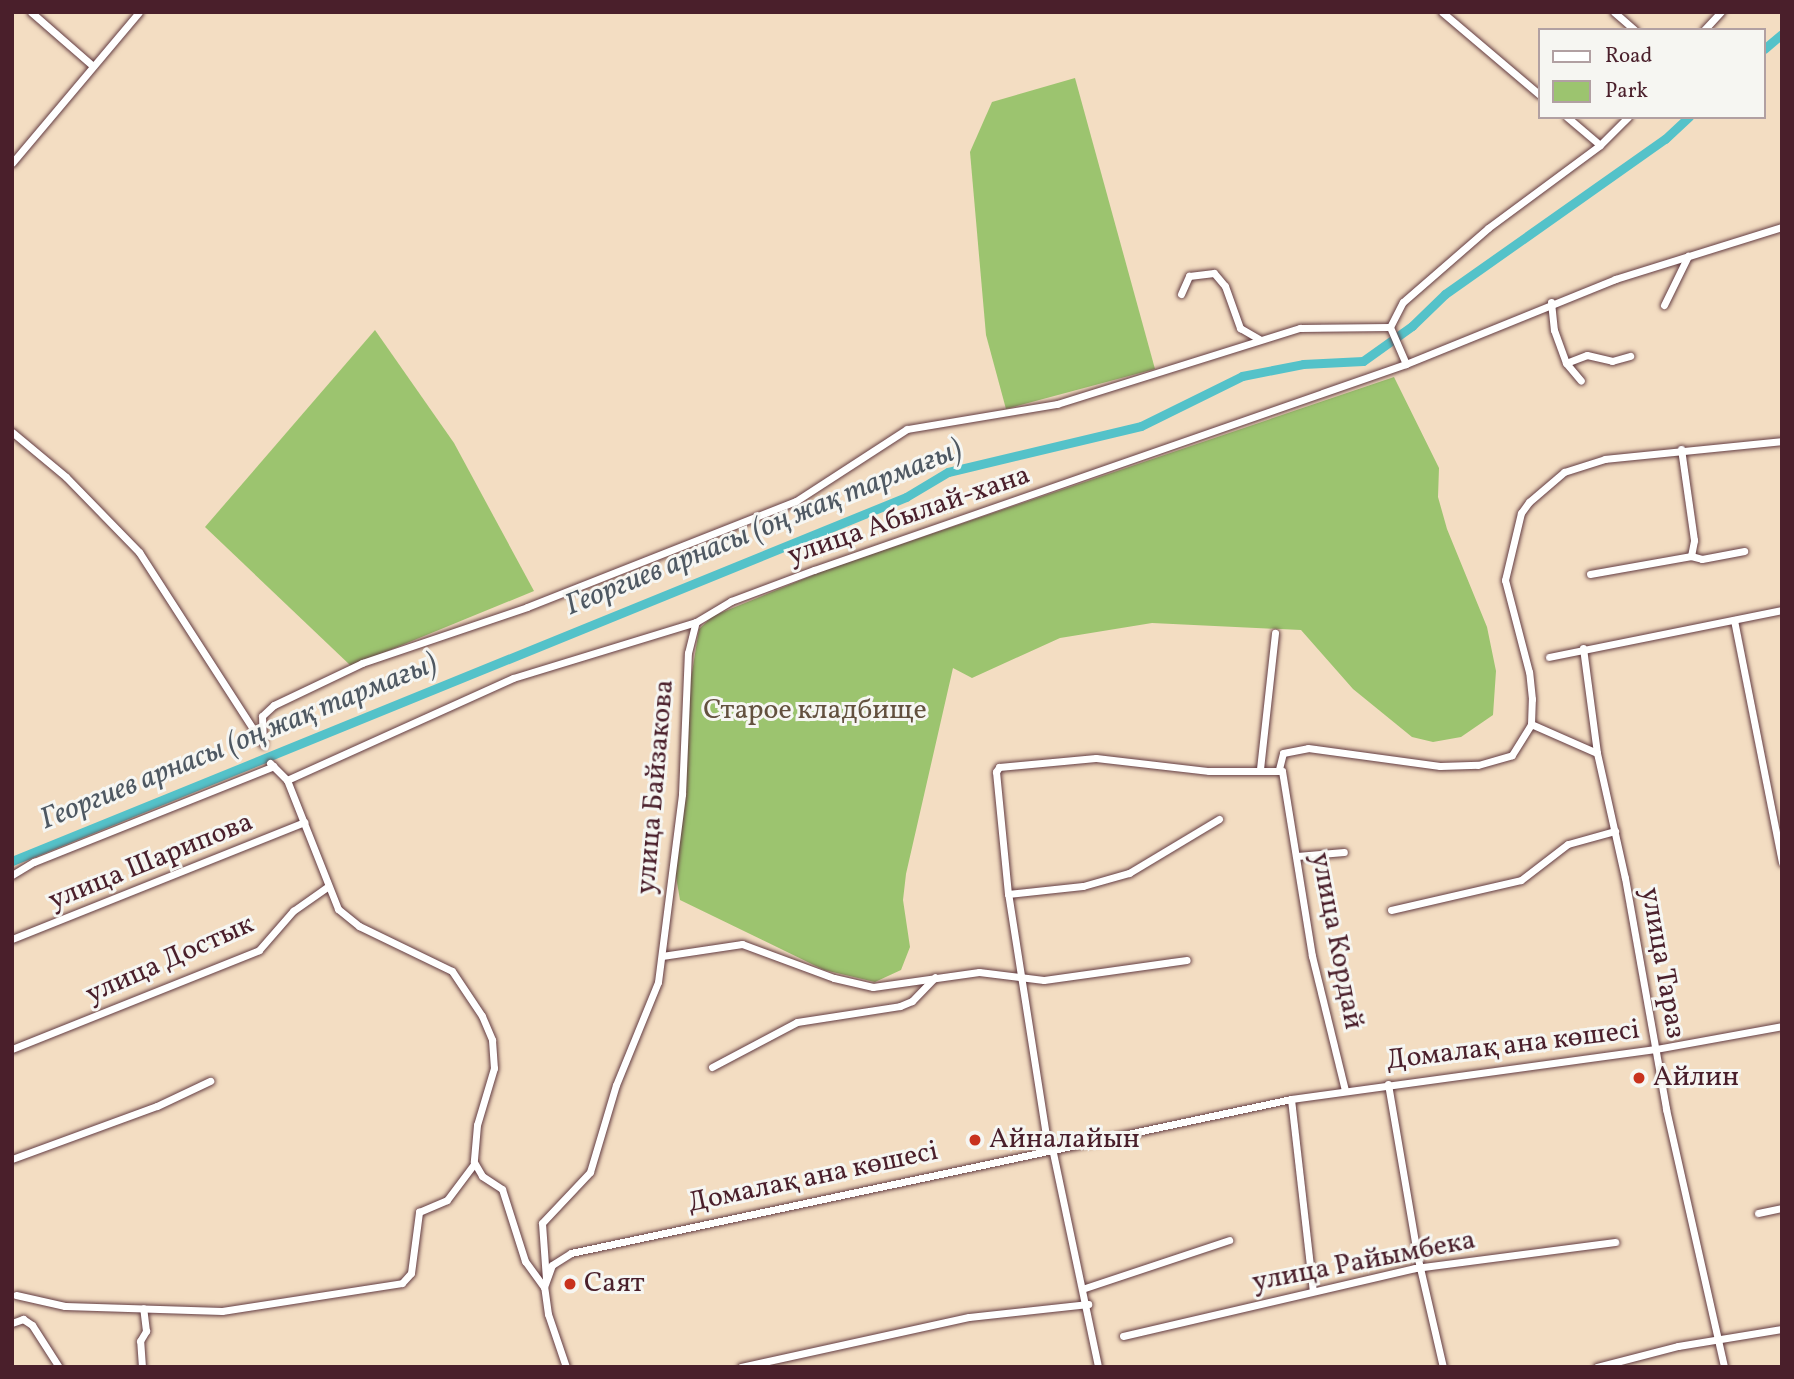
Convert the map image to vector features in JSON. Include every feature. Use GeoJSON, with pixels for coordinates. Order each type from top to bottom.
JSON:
{"type":"FeatureCollection","features":[{"type":"Feature","properties":{"kind":"street"},"geometry":{"type":"LineString","coordinates":[[31,12],[93,66]]}},
{"type":"Feature","properties":{"kind":"street"},"geometry":{"type":"LineString","coordinates":[[12,163],[139,12]]}},
{"type":"Feature","properties":{"kind":"street"},"geometry":{"type":"LineString","coordinates":[[1443,12],[1538,93]]}},
{"type":"Feature","properties":{"kind":"street"},"geometry":{"type":"LineString","coordinates":[[1614,12],[1633,28]]}},
{"type":"Feature","properties":{"kind":"street"},"geometry":{"type":"LineString","coordinates":[[1706,28],[1721,12]]}},
{"type":"Feature","properties":{"kind":"street"},"geometry":{"type":"LineString","coordinates":[[1569,119],[1600,145]]}},
{"type":"Feature","properties":{"kind":"street"},"geometry":{"type":"LineString","coordinates":[[1406,364],[1393,334],[1403,302],[1488,228],[1600,145],[1626,119]]}},
{"type":"Feature","properties":{"kind":"street","name":"улица Абылай-хана"},"geometry":{"type":"LineString","coordinates":[[287,780],[513,678],[696,622],[731,601],[814,570],[1406,364],[1551,302],[1782,227]]}},
{"type":"Feature","properties":{"kind":"street"},"geometry":{"type":"LineString","coordinates":[[1664,305],[1688,256]]}},
{"type":"Feature","properties":{"kind":"street"},"geometry":{"type":"LineString","coordinates":[[1181,294],[1189,276],[1214,273],[1225,286],[1240,328],[1259,339]]}},
{"type":"Feature","properties":{"kind":"street"},"geometry":{"type":"LineString","coordinates":[[1551,302],[1554,330],[1566,363],[1581,381]]}},
{"type":"Feature","properties":{"kind":"street"},"geometry":{"type":"LineString","coordinates":[[12,432],[66,477],[139,552],[263,744],[262,716],[274,705],[362,663],[489,622],[796,501],[907,429],[1057,404],[1259,339],[1313,325],[1393,334]]}},
{"type":"Feature","properties":{"kind":"street"},"geometry":{"type":"LineString","coordinates":[[1566,363],[1587,355],[1612,361],[1630,356]]}},
{"type":"Feature","properties":{"kind":"street"},"geometry":{"type":"LineString","coordinates":[[1098,1367],[1085,1288],[1050,1148],[1021,979],[1008,894],[996,772],[999,767],[1084,757],[1209,771],[1281,770],[1286,751],[1319,748],[1456,766],[1493,762],[1519,748],[1531,724],[1529,672],[1506,580],[1521,513],[1563,472],[1605,459],[1681,449],[1782,441]]}},
{"type":"Feature","properties":{"kind":"street"},"geometry":{"type":"LineString","coordinates":[[1681,449],[1694,540],[1691,556]]}},
{"type":"Feature","properties":{"kind":"street"},"geometry":{"type":"LineString","coordinates":[[1590,573],[1691,556],[1702,559],[1744,551]]}},
{"type":"Feature","properties":{"kind":"street"},"geometry":{"type":"LineString","coordinates":[[1549,657],[1782,610]]}},
{"type":"Feature","properties":{"kind":"street"},"geometry":{"type":"LineString","coordinates":[[1734,620],[1782,862]]}},
{"type":"Feature","properties":{"kind":"street","name":"улица Байзакова"},"geometry":{"type":"LineString","coordinates":[[566,1367],[548,1314],[540,1230],[590,1172],[616,1085],[648,1014],[662,956],[682,794],[688,653],[696,622]]}},
{"type":"Feature","properties":{"kind":"street"},"geometry":{"type":"LineString","coordinates":[[1260,769],[1275,634]]}},
{"type":"Feature","properties":{"kind":"street","name":"улица Тараз"},"geometry":{"type":"LineString","coordinates":[[1583,649],[1597,752],[1615,831],[1656,1049],[1724,1367]]}},
{"type":"Feature","properties":{"kind":"street"},"geometry":{"type":"LineString","coordinates":[[1531,724],[1597,752]]}},
{"type":"Feature","properties":{"kind":"street"},"geometry":{"type":"LineString","coordinates":[[12,875],[34,862],[272,765],[287,780],[327,887],[346,917],[452,971],[482,1016],[492,1040],[494,1069],[477,1125],[474,1164],[447,1200],[419,1212],[406,1282],[222,1311],[65,1306],[16,1295]]}},
{"type":"Feature","properties":{"kind":"street","name":"улица Кордай"},"geometry":{"type":"LineString","coordinates":[[1281,770],[1289,799],[1312,956],[1345,1090]]}},
{"type":"Feature","properties":{"kind":"street"},"geometry":{"type":"LineString","coordinates":[[1008,894],[1083,886],[1129,873],[1219,818]]}},
{"type":"Feature","properties":{"kind":"street","name":"улица Шарипова"},"geometry":{"type":"LineString","coordinates":[[12,939],[304,822]]}},
{"type":"Feature","properties":{"kind":"street"},"geometry":{"type":"LineString","coordinates":[[1391,909],[1521,880],[1568,844],[1615,831]]}},
{"type":"Feature","properties":{"kind":"street"},"geometry":{"type":"LineString","coordinates":[[1297,856],[1344,852]]}},
{"type":"Feature","properties":{"kind":"street","name":"улица Достык"},"geometry":{"type":"LineString","coordinates":[[12,1048],[218,972],[258,950],[293,911],[327,887]]}},
{"type":"Feature","properties":{"kind":"street"},"geometry":{"type":"LineString","coordinates":[[662,956],[743,944],[856,985],[888,986],[935,977],[1002,972],[1021,979],[1071,977],[1187,960]]}},
{"type":"Feature","properties":{"kind":"street"},"geometry":{"type":"LineString","coordinates":[[712,1067],[797,1022],[900,1006],[912,1001],[935,977]]}},
{"type":"Feature","properties":{"kind":"street","name":"Домалақ ана көшесі"},"geometry":{"type":"LineString","coordinates":[[545,1283],[552,1265],[582,1251],[1050,1148],[1292,1098],[1656,1049],[1782,1026]]}},
{"type":"Feature","properties":{"kind":"street"},"geometry":{"type":"LineString","coordinates":[[12,1159],[157,1106],[209,1081]]}},
{"type":"Feature","properties":{"kind":"street"},"geometry":{"type":"LineString","coordinates":[[1388,1084],[1421,1269],[1444,1367]]}},
{"type":"Feature","properties":{"kind":"street"},"geometry":{"type":"LineString","coordinates":[[1292,1098],[1313,1291]]}},
{"type":"Feature","properties":{"kind":"street"},"geometry":{"type":"LineString","coordinates":[[474,1164],[482,1176],[502,1189],[525,1261],[545,1283]]}},
{"type":"Feature","properties":{"kind":"street"},"geometry":{"type":"LineString","coordinates":[[1758,1213],[1782,1208]]}},
{"type":"Feature","properties":{"kind":"street"},"geometry":{"type":"LineString","coordinates":[[1085,1288],[1229,1240]]}},
{"type":"Feature","properties":{"kind":"street","name":"улица Райымбека"},"geometry":{"type":"LineString","coordinates":[[1123,1336],[1313,1291],[1421,1269],[1615,1242]]}},
{"type":"Feature","properties":{"kind":"street"},"geometry":{"type":"LineString","coordinates":[[741,1367],[969,1317],[1088,1304]]}},
{"type":"Feature","properties":{"kind":"street"},"geometry":{"type":"LineString","coordinates":[[142,1367],[140,1341],[146,1331],[143,1308]]}},
{"type":"Feature","properties":{"kind":"street"},"geometry":{"type":"LineString","coordinates":[[12,1311],[17,1320],[40,1333],[59,1367]]}},
{"type":"Feature","properties":{"kind":"street"},"geometry":{"type":"LineString","coordinates":[[1597,1367],[1718,1339],[1782,1329]]}},
{"type":"Feature","properties":{"kind":"green space"},"geometry":{"type":"Polygon","coordinates":[[[1075,78],[1155,369],[1006,409],[986,335],[970,152],[992,102],[1075,78]]]}},
{"type":"Feature","properties":{"kind":"green space"},"geometry":{"type":"Polygon","coordinates":[[[375,330],[454,443],[534,591],[351,666],[205,527],[375,330]]]}},
{"type":"Feature","properties":{"kind":"green space","name":"Старое кладбище"},"geometry":{"type":"Polygon","coordinates":[[[1394,377],[1439,468],[1438,497],[1447,529],[1487,627],[1496,671],[1493,715],[1461,737],[1433,742],[1412,737],[1353,689],[1301,630],[1152,623],[1060,638],[972,678],[953,668],[906,874],[903,900],[910,947],[901,970],[875,982],[824,970],[680,900],[675,871],[685,801],[690,685],[699,629],[713,616],[828,569],[1394,377]]]}},
{"type":"Feature","properties":{"kind":"waterway","name":"Георгиев арнасы (оң жақ тармағы)"},"geometry":{"type":"LineString","coordinates":[[1766,47],[1782,34]]}},
{"type":"Feature","properties":{"kind":"waterway","name":"Георгиев арнасы (оң жақ тармағы)"},"geometry":{"type":"LineString","coordinates":[[12,861],[906,497],[948,472],[1141,426],[1242,376],[1303,364],[1363,361],[1412,326],[1445,294],[1665,139],[1687,119]]}},
{"type":"Feature","properties":{"kind":"place","name":"Айлин"},"geometry":{"type":"Point","coordinates":[1639,1078]}},
{"type":"Feature","properties":{"kind":"place","name":"Айналайын"},"geometry":{"type":"Point","coordinates":[975,1140]}},
{"type":"Feature","properties":{"kind":"place","name":"Саят"},"geometry":{"type":"Point","coordinates":[570,1284]}}]}
